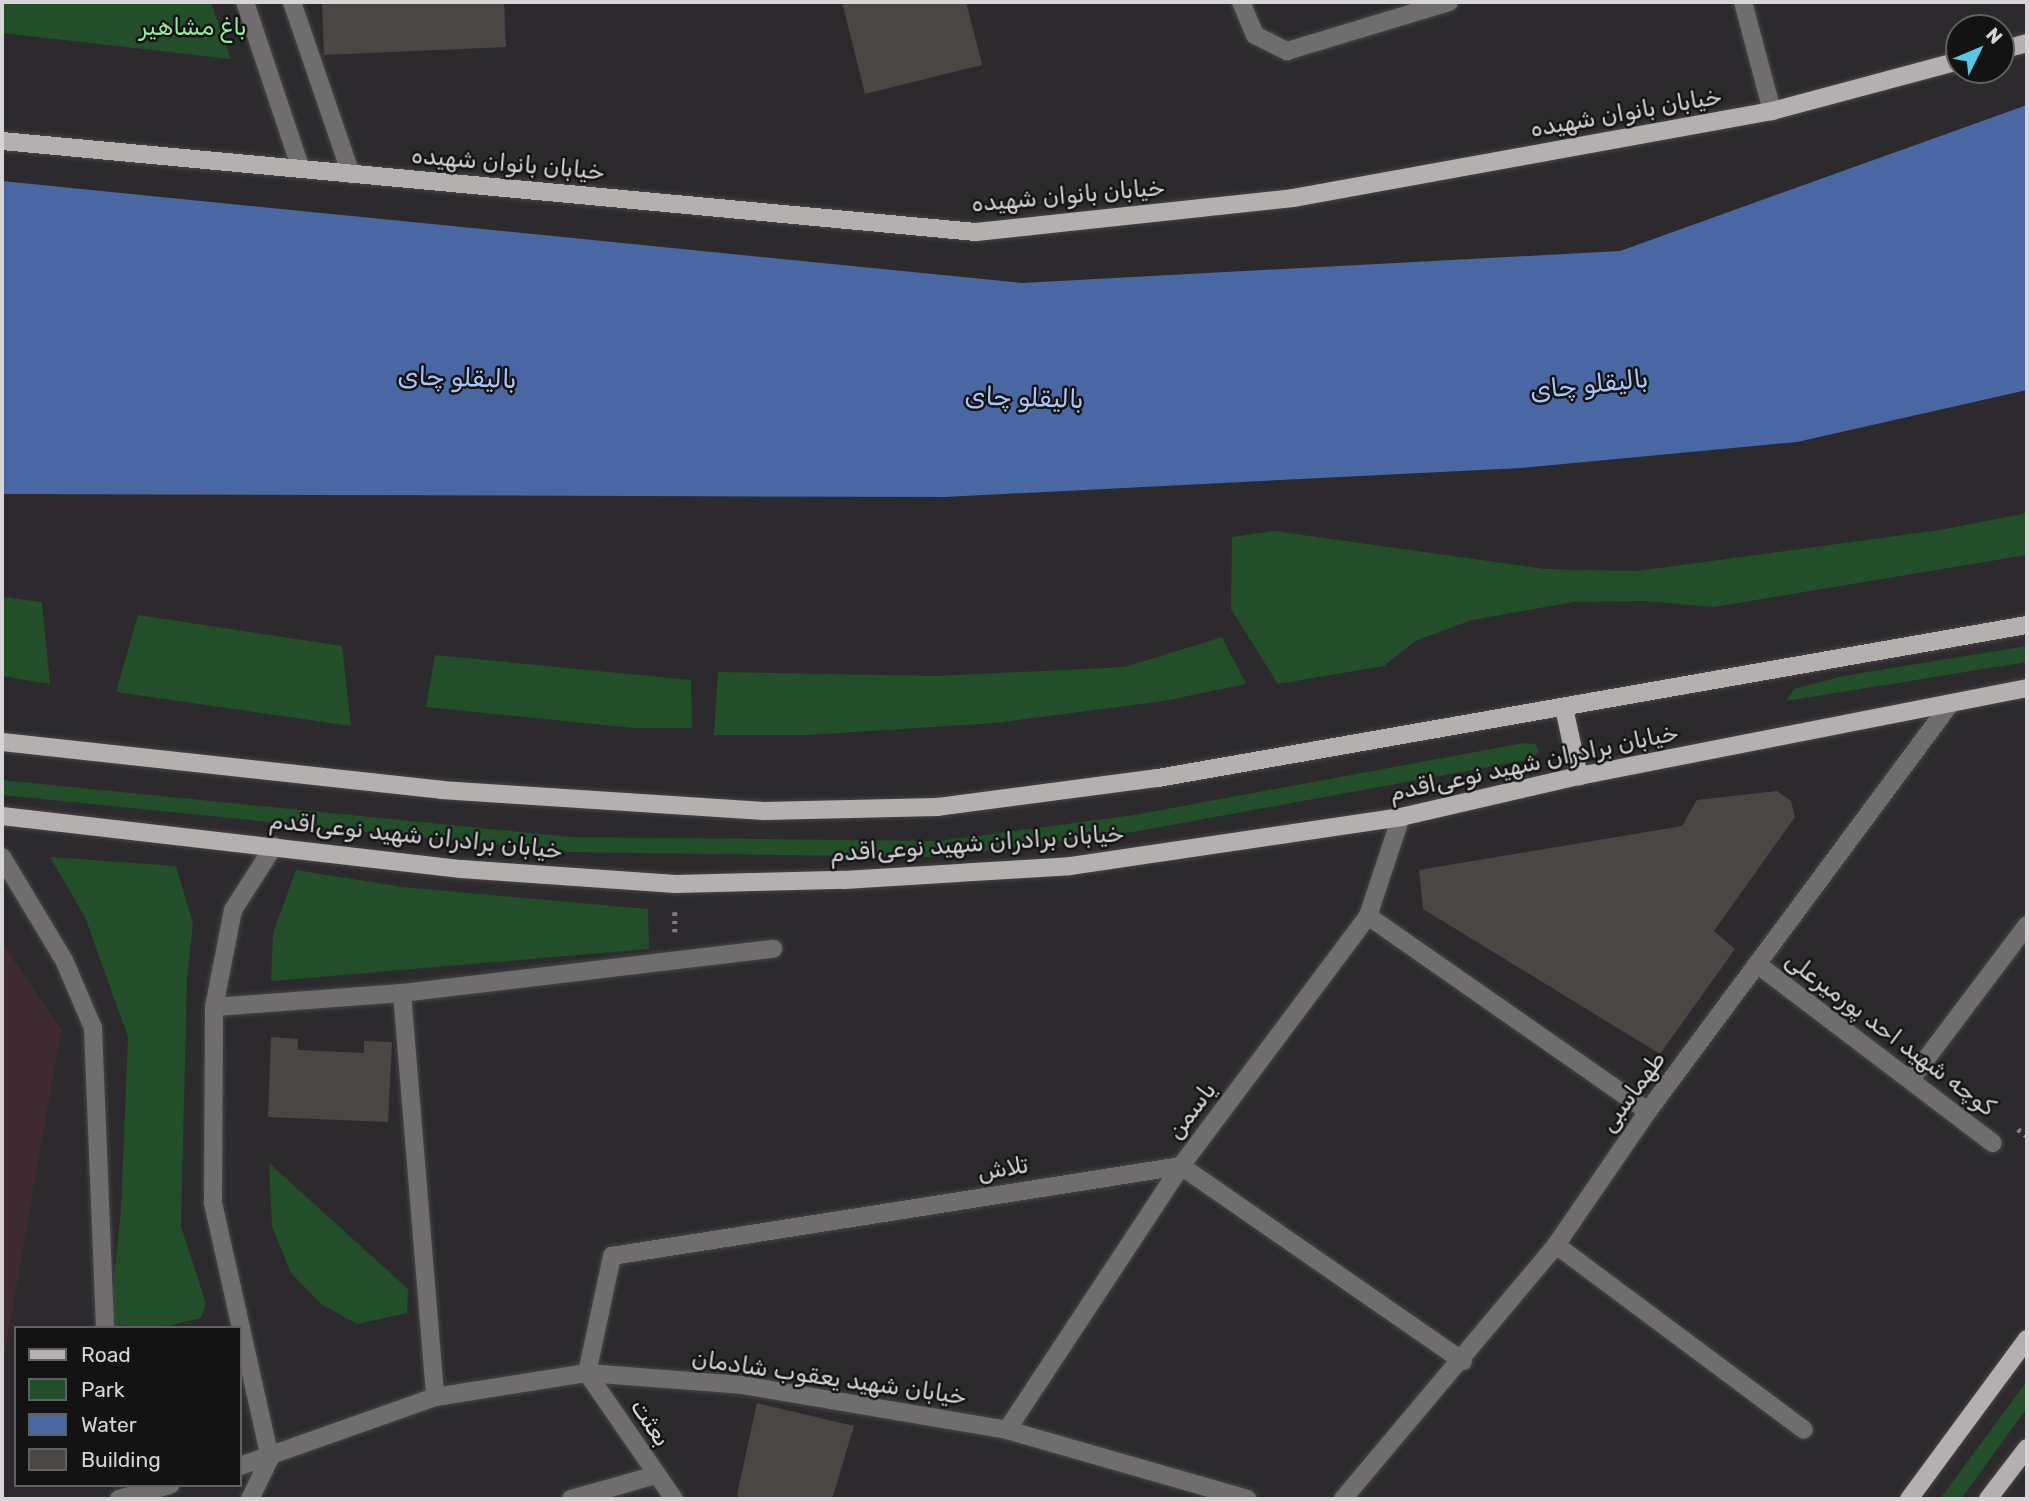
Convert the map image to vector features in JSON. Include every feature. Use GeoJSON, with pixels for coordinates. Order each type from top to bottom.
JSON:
{"type":"FeatureCollection","features":[{"type":"Feature","properties":{"kind":"main road","name":"خیابان بانوان شهیده"},"geometry":{"type":"LineString","coordinates":[[2,141],[975,232],[1293,198],[1772,111],[1945,65]]}},
{"type":"Feature","properties":{"kind":"main road","name":"خیابان برادران شهید نوعی‌اقدم"},"geometry":{"type":"LineString","coordinates":[[2,741],[440,790],[764,811],[937,807],[1158,778],[2027,625]]}},
{"type":"Feature","properties":{"kind":"main road","name":"خیابان برادران شهید نوعی‌اقدم"},"geometry":{"type":"LineString","coordinates":[[2,816],[461,869],[675,884],[844,880],[1070,866],[1401,817],[1579,776],[2027,688]]}},
{"type":"Feature","properties":{"kind":"main road"},"geometry":{"type":"LineString","coordinates":[[1564,708],[1579,776]]}},
{"type":"Feature","properties":{"kind":"main road"},"geometry":{"type":"LineString","coordinates":[[1909,1499],[2027,1339]]}},
{"type":"Feature","properties":{"kind":"main road"},"geometry":{"type":"LineString","coordinates":[[1988,1499],[2027,1448]]}},
{"type":"Feature","properties":{"kind":"street"},"geometry":{"type":"LineString","coordinates":[[245,2],[301,169]]}},
{"type":"Feature","properties":{"kind":"street"},"geometry":{"type":"LineString","coordinates":[[292,2],[351,174]]}},
{"type":"Feature","properties":{"kind":"street"},"geometry":{"type":"LineString","coordinates":[[1241,2],[1255,35],[1287,51],[1450,2]]}},
{"type":"Feature","properties":{"kind":"street"},"geometry":{"type":"LineString","coordinates":[[1744,2],[1772,111]]}},
{"type":"Feature","properties":{"kind":"street","name":"طهماسبی"},"geometry":{"type":"LineString","coordinates":[[1343,1499],[1463,1361],[1556,1245],[1648,1111],[1950,704]]}},
{"type":"Feature","properties":{"kind":"street","name":"یاسمن"},"geometry":{"type":"LineString","coordinates":[[1007,1430],[1181,1166],[1368,916],[1401,817]]}},
{"type":"Feature","properties":{"kind":"street"},"geometry":{"type":"LineString","coordinates":[[241,1326],[213,1202],[214,1007],[233,910],[274,846]]}},
{"type":"Feature","properties":{"kind":"street"},"geometry":{"type":"LineString","coordinates":[[2,857],[64,960],[93,1028],[105,1326]]}},
{"type":"Feature","properties":{"kind":"street"},"geometry":{"type":"LineString","coordinates":[[1368,916],[1648,1111]]}},
{"type":"Feature","properties":{"kind":"street"},"geometry":{"type":"LineString","coordinates":[[1911,1079],[2027,925]]}},
{"type":"Feature","properties":{"kind":"street"},"geometry":{"type":"LineString","coordinates":[[214,1007],[401,993],[773,949]]}},
{"type":"Feature","properties":{"kind":"street","name":"کوچه شهید احد پورمیرعلی"},"geometry":{"type":"LineString","coordinates":[[1757,964],[1993,1143]]}},
{"type":"Feature","properties":{"kind":"street"},"geometry":{"type":"LineString","coordinates":[[401,993],[435,1397]]}},
{"type":"Feature","properties":{"kind":"street"},"geometry":{"type":"LineString","coordinates":[[1181,1166],[1463,1361]]}},
{"type":"Feature","properties":{"kind":"street","name":"تلاش"},"geometry":{"type":"LineString","coordinates":[[587,1373],[612,1256],[1181,1166]]}},
{"type":"Feature","properties":{"kind":"street"},"geometry":{"type":"LineString","coordinates":[[1556,1245],[1804,1430]]}},
{"type":"Feature","properties":{"kind":"street"},"geometry":{"type":"LineString","coordinates":[[242,1332],[270,1458],[250,1499]]}},
{"type":"Feature","properties":{"kind":"street","name":"خیابان شهید یعقوب شادمان"},"geometry":{"type":"LineString","coordinates":[[242,1465],[270,1458],[435,1397],[587,1373],[742,1385],[1007,1430],[1247,1499]]}},
{"type":"Feature","properties":{"kind":"street","name":"بعثت"},"geometry":{"type":"LineString","coordinates":[[587,1373],[674,1499]]}},
{"type":"Feature","properties":{"kind":"street"},"geometry":{"type":"LineString","coordinates":[[570,1499],[656,1475]]}},
{"type":"Feature","properties":{"kind":"street"},"geometry":{"type":"LineString","coordinates":[[119,1499],[163,1487]]}},
{"type":"Feature","properties":{"kind":"path"},"geometry":{"type":"LineString","coordinates":[[675,884],[675,961]]}},
{"type":"Feature","properties":{"kind":"shaded area"},"geometry":{"type":"Polygon","coordinates":[[[2,943],[61,1030],[2,1369],[2,943]]]}},
{"type":"Feature","properties":{"kind":"green space","name":"باغ مشاهیر"},"geometry":{"type":"Polygon","coordinates":[[[2,2],[211,2],[231,59],[2,33],[2,2]]]}},
{"type":"Feature","properties":{"kind":"green space"},"geometry":{"type":"Polygon","coordinates":[[[2027,513],[2027,555],[1714,607],[1644,601],[1574,602],[1472,620],[1415,641],[1384,666],[1278,684],[1231,609],[1232,537],[1274,531],[1545,569],[1637,571],[1940,530],[2027,513]]]}},
{"type":"Feature","properties":{"kind":"green space"},"geometry":{"type":"Polygon","coordinates":[[[2,597],[42,602],[50,684],[2,676],[2,597]]]}},
{"type":"Feature","properties":{"kind":"green space"},"geometry":{"type":"Polygon","coordinates":[[[138,615],[342,646],[351,726],[116,692],[138,615]]]}},
{"type":"Feature","properties":{"kind":"green space"},"geometry":{"type":"Polygon","coordinates":[[[1222,637],[1246,684],[1164,701],[995,723],[808,735],[714,735],[718,672],[936,676],[1125,667],[1222,637]]]}},
{"type":"Feature","properties":{"kind":"green space"},"geometry":{"type":"Polygon","coordinates":[[[2027,646],[2027,662],[1786,701],[1794,689],[1843,676],[2027,646]]]}},
{"type":"Feature","properties":{"kind":"green space"},"geometry":{"type":"Polygon","coordinates":[[[435,655],[691,680],[692,728],[634,728],[426,707],[435,655]]]}},
{"type":"Feature","properties":{"kind":"green space"},"geometry":{"type":"Polygon","coordinates":[[[1524,743],[1535,744],[1539,751],[1532,759],[1133,832],[936,857],[568,852],[2,795],[2,780],[570,837],[938,841],[1134,815],[1524,743]]]}},
{"type":"Feature","properties":{"kind":"green space"},"geometry":{"type":"Polygon","coordinates":[[[50,857],[176,866],[193,924],[187,979],[181,1226],[206,1304],[201,1318],[167,1326],[109,1326],[121,1210],[128,1037],[85,917],[50,857]]]}},
{"type":"Feature","properties":{"kind":"green space"},"geometry":{"type":"Polygon","coordinates":[[[296,870],[402,887],[648,909],[649,949],[271,981],[273,933],[296,870]]]}},
{"type":"Feature","properties":{"kind":"green space"},"geometry":{"type":"Polygon","coordinates":[[[269,1163],[408,1289],[407,1313],[357,1324],[321,1304],[291,1273],[272,1226],[269,1163]]]}},
{"type":"Feature","properties":{"kind":"green space"},"geometry":{"type":"Polygon","coordinates":[[[2027,1381],[2027,1408],[1961,1499],[1940,1499],[2027,1381]]]}},
{"type":"Feature","properties":{"kind":"water","name":"بالیقلو چای"},"geometry":{"type":"Polygon","coordinates":[[[2027,105],[2027,390],[1797,442],[1521,468],[944,497],[2,494],[2,181],[1022,283],[1620,251],[2027,105]]]}},
{"type":"Feature","properties":{"kind":"building"},"geometry":{"type":"Polygon","coordinates":[[[322,2],[504,2],[506,47],[324,55],[322,2]]]}},
{"type":"Feature","properties":{"kind":"building"},"geometry":{"type":"Polygon","coordinates":[[[842,2],[966,2],[982,65],[865,94],[842,2]]]}},
{"type":"Feature","properties":{"kind":"building"},"geometry":{"type":"Polygon","coordinates":[[[1777,791],[1791,801],[1795,817],[1714,931],[1735,949],[1660,1054],[1423,909],[1419,870],[1682,826],[1697,800],[1777,791]]]}},
{"type":"Feature","properties":{"kind":"building"},"geometry":{"type":"Polygon","coordinates":[[[271,1037],[298,1039],[298,1050],[364,1053],[364,1041],[392,1042],[388,1122],[268,1117],[271,1037]]]}},
{"type":"Feature","properties":{"kind":"building"},"geometry":{"type":"Polygon","coordinates":[[[757,1403],[854,1426],[832,1499],[740,1499],[737,1495],[757,1403]]]}}]}
